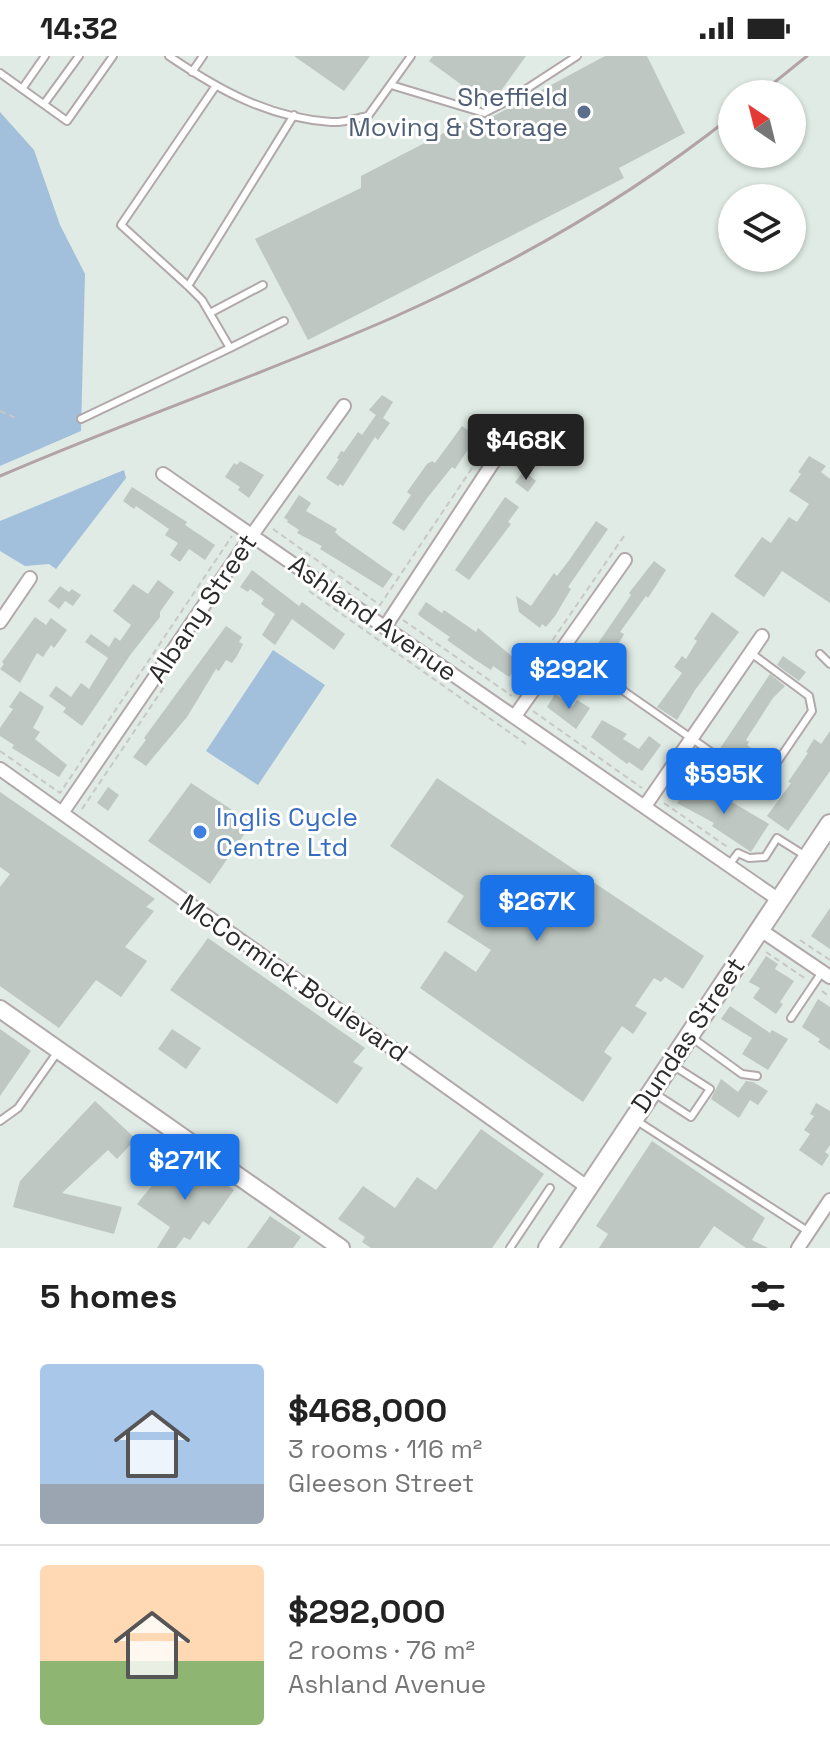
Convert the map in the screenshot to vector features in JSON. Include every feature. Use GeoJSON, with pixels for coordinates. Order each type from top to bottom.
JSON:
{"type":"FeatureCollection","features":[{"type":"Feature","properties":{"kind":"main road","name":"Dundas Street"},"geometry":{"type":"LineString","coordinates":[[548,1248],[830,824]]}},
{"type":"Feature","properties":{"kind":"street","name":"Albany Street"},"geometry":{"type":"LineString","coordinates":[[62,813],[344,406]]}},
{"type":"Feature","properties":{"kind":"street"},"geometry":{"type":"LineString","coordinates":[[385,627],[496,458]]}},
{"type":"Feature","properties":{"kind":"street","name":"Ashland Avenue"},"geometry":{"type":"LineString","coordinates":[[163,474],[779,900]]}},
{"type":"Feature","properties":{"kind":"street"},"geometry":{"type":"LineString","coordinates":[[515,716],[625,560]]}},
{"type":"Feature","properties":{"kind":"street"},"geometry":{"type":"LineString","coordinates":[[0,622],[30,578]]}},
{"type":"Feature","properties":{"kind":"street"},"geometry":{"type":"LineString","coordinates":[[645,806],[762,636]]}},
{"type":"Feature","properties":{"kind":"street","name":"McCormick Boulevard"},"geometry":{"type":"LineString","coordinates":[[0,769],[587,1187]]}},
{"type":"Feature","properties":{"kind":"street"},"geometry":{"type":"LineString","coordinates":[[759,929],[826,974]]}},
{"type":"Feature","properties":{"kind":"street"},"geometry":{"type":"LineString","coordinates":[[0,1009],[341,1248]]}},
{"type":"Feature","properties":{"kind":"street"},"geometry":{"type":"LineString","coordinates":[[798,1248],[830,1200]]}},
{"type":"Feature","properties":{"kind":"lane"},"geometry":{"type":"LineString","coordinates":[[22,89],[45,56]]}},
{"type":"Feature","properties":{"kind":"lane"},"geometry":{"type":"LineString","coordinates":[[44,104],[79,56]]}},
{"type":"Feature","properties":{"kind":"lane"},"geometry":{"type":"LineString","coordinates":[[0,73],[67,121],[113,56]]}},
{"type":"Feature","properties":{"kind":"lane"},"geometry":{"type":"LineString","coordinates":[[169,56],[215,87],[276,112],[333,122],[368,116],[411,56]]}},
{"type":"Feature","properties":{"kind":"lane"},"geometry":{"type":"LineString","coordinates":[[192,72],[203,56]]}},
{"type":"Feature","properties":{"kind":"lane"},"geometry":{"type":"LineString","coordinates":[[391,85],[484,113],[577,56]]}},
{"type":"Feature","properties":{"kind":"lane"},"geometry":{"type":"LineString","coordinates":[[215,87],[121,225],[202,300],[230,348]]}},
{"type":"Feature","properties":{"kind":"lane"},"geometry":{"type":"LineString","coordinates":[[188,286],[294,115]]}},
{"type":"Feature","properties":{"kind":"lane"},"geometry":{"type":"LineString","coordinates":[[210,313],[263,285]]}},
{"type":"Feature","properties":{"kind":"lane"},"geometry":{"type":"LineString","coordinates":[[81,419],[284,321]]}},
{"type":"Feature","properties":{"kind":"lane"},"geometry":{"type":"LineString","coordinates":[[562,648],[754,782],[765,780],[812,711],[809,696],[751,652]]}},
{"type":"Feature","properties":{"kind":"lane"},"geometry":{"type":"LineString","coordinates":[[820,654],[830,664]]}},
{"type":"Feature","properties":{"kind":"lane"},"geometry":{"type":"LineString","coordinates":[[729,865],[738,853],[749,858],[765,857],[777,838],[807,857]]}},
{"type":"Feature","properties":{"kind":"lane"},"geometry":{"type":"LineString","coordinates":[[791,1018],[826,974]]}},
{"type":"Feature","properties":{"kind":"lane"},"geometry":{"type":"LineString","coordinates":[[689,1035],[742,1074],[757,1076]]}},
{"type":"Feature","properties":{"kind":"lane"},"geometry":{"type":"LineString","coordinates":[[0,1121],[18,1108],[59,1050]]}},
{"type":"Feature","properties":{"kind":"lane"},"geometry":{"type":"LineString","coordinates":[[651,1091],[691,1117],[710,1089],[670,1063]]}},
{"type":"Feature","properties":{"kind":"lane"},"geometry":{"type":"LineString","coordinates":[[633,1119],[809,1232]]}},
{"type":"Feature","properties":{"kind":"lane"},"geometry":{"type":"LineString","coordinates":[[522,1248],[512,1245],[550,1188]]}},
{"type":"Feature","properties":{"kind":"path"},"geometry":{"type":"LineString","coordinates":[[0,411],[18,419]]}},
{"type":"Feature","properties":{"kind":"path"},"geometry":{"type":"LineString","coordinates":[[269,527],[380,605],[489,443]]}},
{"type":"Feature","properties":{"kind":"path"},"geometry":{"type":"LineString","coordinates":[[0,751],[60,793],[232,536]]}},
{"type":"Feature","properties":{"kind":"path"},"geometry":{"type":"LineString","coordinates":[[530,672],[624,536]]}},
{"type":"Feature","properties":{"kind":"path"},"geometry":{"type":"LineString","coordinates":[[303,586],[526,744]]}},
{"type":"Feature","properties":{"kind":"path"},"geometry":{"type":"LineString","coordinates":[[403,620],[513,697]]}},
{"type":"Feature","properties":{"kind":"path"},"geometry":{"type":"LineString","coordinates":[[82,809],[168,681]]}},
{"type":"Feature","properties":{"kind":"path"},"geometry":{"type":"LineString","coordinates":[[533,712],[646,791]]}},
{"type":"Feature","properties":{"kind":"path"},"geometry":{"type":"LineString","coordinates":[[664,803],[731,850]]}},
{"type":"Feature","properties":{"kind":"path"},"geometry":{"type":"LineString","coordinates":[[800,940],[830,960]]}},
{"type":"Feature","properties":{"kind":"path"},"geometry":{"type":"LineString","coordinates":[[766,952],[806,979]]}},
{"type":"Feature","properties":{"kind":"path"},"geometry":{"type":"LineString","coordinates":[[822,991],[830,997]]}},
{"type":"Feature","properties":{"kind":"shaded area"},"geometry":{"type":"Polygon","coordinates":[[[0,112],[34,150],[60,225],[85,274],[81,431],[0,466],[0,112]]]}},
{"type":"Feature","properties":{"kind":"shaded area"},"geometry":{"type":"Polygon","coordinates":[[[124,470],[126,478],[56,569],[49,564],[25,566],[0,551],[0,521],[124,470]]]}},
{"type":"Feature","properties":{"kind":"shaded area"},"geometry":{"type":"Polygon","coordinates":[[[273,650],[325,685],[258,785],[206,751],[273,650]]]}},
{"type":"Feature","properties":{"kind":"building"},"geometry":{"type":"Polygon","coordinates":[[[294,56],[370,56],[344,91],[294,56]]]}},
{"type":"Feature","properties":{"kind":"building"},"geometry":{"type":"Polygon","coordinates":[[[433,56],[526,56],[493,102],[488,104],[429,61],[433,56]]]}},
{"type":"Feature","properties":{"kind":"building"},"geometry":{"type":"Polygon","coordinates":[[[605,56],[647,56],[685,133],[619,168],[624,178],[308,340],[255,239],[361,188],[361,176],[465,122],[475,126],[605,56]]]}},
{"type":"Feature","properties":{"kind":"building"},"geometry":{"type":"Polygon","coordinates":[[[382,395],[393,402],[383,418],[390,423],[378,440],[375,437],[343,486],[338,486],[326,478],[341,451],[344,452],[358,432],[362,435],[376,415],[369,410],[382,395]]]}},
{"type":"Feature","properties":{"kind":"building"},"geometry":{"type":"Polygon","coordinates":[[[462,426],[476,436],[473,442],[404,531],[392,523],[411,495],[407,492],[427,464],[435,463],[462,426]]]}},
{"type":"Feature","properties":{"kind":"building"},"geometry":{"type":"Polygon","coordinates":[[[809,456],[826,466],[821,472],[830,479],[830,603],[782,571],[764,597],[734,576],[762,537],[771,543],[789,517],[797,522],[809,504],[789,491],[809,456]]]}},
{"type":"Feature","properties":{"kind":"building"},"geometry":{"type":"Polygon","coordinates":[[[240,461],[264,475],[249,498],[225,477],[234,463],[237,465],[240,461]]]}},
{"type":"Feature","properties":{"kind":"building"},"geometry":{"type":"Polygon","coordinates":[[[524,471],[536,481],[528,492],[515,482],[524,471]]]}},
{"type":"Feature","properties":{"kind":"building"},"geometry":{"type":"Polygon","coordinates":[[[132,487],[187,522],[185,525],[215,545],[205,560],[189,549],[180,562],[170,555],[178,543],[165,535],[169,529],[136,506],[134,509],[123,501],[132,487]]]}},
{"type":"Feature","properties":{"kind":"building"},"geometry":{"type":"Polygon","coordinates":[[[299,495],[311,503],[306,511],[337,529],[335,532],[339,536],[393,574],[383,588],[320,549],[322,546],[297,533],[299,530],[287,522],[284,518],[299,495]]]}},
{"type":"Feature","properties":{"kind":"building"},"geometry":{"type":"Polygon","coordinates":[[[505,497],[519,507],[508,522],[511,524],[469,580],[455,570],[505,497]]]}},
{"type":"Feature","properties":{"kind":"building"},"geometry":{"type":"Polygon","coordinates":[[[596,521],[608,529],[568,587],[571,589],[555,616],[546,627],[542,624],[540,628],[519,612],[516,596],[531,606],[554,573],[557,576],[570,559],[596,521]]]}},
{"type":"Feature","properties":{"kind":"building"},"geometry":{"type":"Polygon","coordinates":[[[654,561],[666,570],[620,632],[624,634],[622,638],[602,668],[588,658],[631,595],[629,593],[654,561]]]}},
{"type":"Feature","properties":{"kind":"building"},"geometry":{"type":"Polygon","coordinates":[[[252,570],[299,606],[302,602],[345,634],[334,650],[292,619],[275,645],[262,635],[275,614],[261,604],[264,599],[250,589],[248,592],[240,587],[252,570]]]}},
{"type":"Feature","properties":{"kind":"building"},"geometry":{"type":"Polygon","coordinates":[[[158,580],[174,592],[160,612],[160,617],[82,726],[63,712],[66,708],[49,696],[56,686],[71,697],[81,683],[89,689],[108,658],[85,642],[91,634],[109,647],[115,637],[120,641],[131,625],[113,611],[133,584],[148,594],[158,580]]]}},
{"type":"Feature","properties":{"kind":"building"},"geometry":{"type":"Polygon","coordinates":[[[60,586],[81,595],[73,606],[65,601],[59,609],[48,601],[60,586]]]}},
{"type":"Feature","properties":{"kind":"building"},"geometry":{"type":"Polygon","coordinates":[[[426,602],[442,613],[444,610],[476,632],[478,628],[520,663],[509,677],[493,666],[491,670],[474,659],[418,614],[426,602]]]}},
{"type":"Feature","properties":{"kind":"building"},"geometry":{"type":"Polygon","coordinates":[[[712,612],[739,632],[695,690],[677,720],[657,707],[682,673],[674,667],[682,656],[686,659],[697,641],[694,639],[712,612]]]}},
{"type":"Feature","properties":{"kind":"building"},"geometry":{"type":"Polygon","coordinates":[[[35,617],[46,625],[51,618],[67,630],[43,657],[37,653],[20,683],[0,669],[35,617]]]}},
{"type":"Feature","properties":{"kind":"building"},"geometry":{"type":"Polygon","coordinates":[[[226,626],[242,637],[239,642],[243,644],[237,656],[232,663],[226,660],[219,671],[216,669],[187,717],[146,766],[133,757],[226,626]]]}},
{"type":"Feature","properties":{"kind":"building"},"geometry":{"type":"Polygon","coordinates":[[[783,656],[806,672],[799,681],[777,665],[783,656]]]}},
{"type":"Feature","properties":{"kind":"building"},"geometry":{"type":"Polygon","coordinates":[[[770,674],[785,686],[773,698],[746,740],[751,748],[739,764],[719,750],[770,674]]]}},
{"type":"Feature","properties":{"kind":"building"},"geometry":{"type":"Polygon","coordinates":[[[20,691],[44,707],[33,728],[40,732],[35,739],[67,765],[59,777],[12,748],[14,745],[0,736],[0,728],[13,709],[9,707],[20,691]]]}},
{"type":"Feature","properties":{"kind":"building"},"geometry":{"type":"Polygon","coordinates":[[[555,694],[573,706],[577,700],[590,708],[576,729],[547,707],[555,694]]]}},
{"type":"Feature","properties":{"kind":"building"},"geometry":{"type":"Polygon","coordinates":[[[602,720],[627,734],[623,739],[639,749],[649,736],[661,745],[642,771],[629,762],[627,764],[591,737],[602,720]]]}},
{"type":"Feature","properties":{"kind":"building"},"geometry":{"type":"Polygon","coordinates":[[[830,731],[830,771],[788,831],[767,816],[791,783],[788,782],[814,739],[821,744],[830,731]]]}},
{"type":"Feature","properties":{"kind":"building"},"geometry":{"type":"Polygon","coordinates":[[[437,778],[704,956],[683,989],[665,977],[661,982],[654,978],[635,1006],[647,1013],[633,1034],[622,1026],[604,1052],[612,1058],[583,1102],[420,988],[445,951],[476,972],[491,950],[447,922],[464,896],[390,846],[437,778]]]}},
{"type":"Feature","properties":{"kind":"building"},"geometry":{"type":"Polygon","coordinates":[[[691,782],[769,824],[751,852],[712,826],[714,823],[677,803],[691,782]]]}},
{"type":"Feature","properties":{"kind":"building","name":"Inglis Cycle Centre Ltd"},"geometry":{"type":"Polygon","coordinates":[[[191,783],[252,823],[210,884],[148,841],[191,783]]]}},
{"type":"Feature","properties":{"kind":"building"},"geometry":{"type":"Polygon","coordinates":[[[108,787],[119,795],[108,811],[97,803],[108,787]]]}},
{"type":"Feature","properties":{"kind":"building"},"geometry":{"type":"Polygon","coordinates":[[[0,792],[155,899],[146,907],[154,911],[125,947],[147,961],[121,997],[96,980],[59,1028],[0,986],[0,887],[10,874],[0,867],[0,792]]]}},
{"type":"Feature","properties":{"kind":"building"},"geometry":{"type":"Polygon","coordinates":[[[830,908],[830,949],[811,936],[830,908]]]}},
{"type":"Feature","properties":{"kind":"building"},"geometry":{"type":"Polygon","coordinates":[[[208,938],[365,1048],[353,1062],[363,1068],[337,1104],[170,990],[208,938]]]}},
{"type":"Feature","properties":{"kind":"building"},"geometry":{"type":"Polygon","coordinates":[[[766,956],[778,964],[775,969],[794,981],[776,1014],[753,998],[760,988],[749,982],[766,956]]]}},
{"type":"Feature","properties":{"kind":"building"},"geometry":{"type":"Polygon","coordinates":[[[818,999],[830,1007],[830,1050],[802,1027],[818,999]]]}},
{"type":"Feature","properties":{"kind":"building"},"geometry":{"type":"Polygon","coordinates":[[[730,1006],[770,1033],[772,1030],[788,1039],[768,1070],[742,1054],[752,1038],[721,1019],[730,1006]]]}},
{"type":"Feature","properties":{"kind":"building"},"geometry":{"type":"Polygon","coordinates":[[[0,1029],[31,1051],[0,1096],[0,1029]]]}},
{"type":"Feature","properties":{"kind":"building"},"geometry":{"type":"Polygon","coordinates":[[[172,1029],[201,1048],[186,1069],[158,1049],[172,1029]]]}},
{"type":"Feature","properties":{"kind":"building"},"geometry":{"type":"Polygon","coordinates":[[[721,1079],[738,1092],[746,1081],[768,1091],[758,1105],[750,1100],[739,1118],[711,1099],[721,1079]]]}},
{"type":"Feature","properties":{"kind":"building"},"geometry":{"type":"Polygon","coordinates":[[[95,1101],[136,1139],[117,1159],[108,1150],[62,1193],[122,1207],[114,1234],[13,1207],[20,1181],[95,1101]]]}},
{"type":"Feature","properties":{"kind":"building"},"geometry":{"type":"Polygon","coordinates":[[[816,1103],[830,1111],[830,1145],[825,1152],[829,1155],[822,1166],[799,1150],[810,1134],[804,1130],[814,1116],[810,1114],[816,1103]]]}},
{"type":"Feature","properties":{"kind":"building"},"geometry":{"type":"Polygon","coordinates":[[[481,1129],[544,1174],[492,1248],[371,1248],[362,1242],[365,1237],[338,1219],[363,1186],[395,1208],[417,1177],[436,1190],[481,1129]]]}},
{"type":"Feature","properties":{"kind":"building"},"geometry":{"type":"Polygon","coordinates":[[[652,1141],[765,1218],[752,1240],[768,1248],[746,1248],[714,1226],[699,1248],[599,1248],[608,1234],[596,1226],[652,1141]]]}},
{"type":"Feature","properties":{"kind":"building"},"geometry":{"type":"Polygon","coordinates":[[[195,1163],[234,1190],[209,1225],[203,1221],[190,1240],[184,1237],[176,1248],[157,1248],[170,1227],[137,1204],[168,1166],[185,1178],[195,1163]]]}},
{"type":"Feature","properties":{"kind":"building"},"geometry":{"type":"Polygon","coordinates":[[[270,1216],[301,1237],[293,1248],[247,1248],[270,1216]]]}},
{"type":"Feature","properties":{"kind":"railway"},"geometry":{"type":"LineString","coordinates":[[777,80],[807,56]]}},
{"type":"Feature","properties":{"kind":"railway"},"geometry":{"type":"LineString","coordinates":[[0,476],[345,338],[483,275],[612,201],[718,127]]}},
{"type":"Feature","properties":{"kind":"place","name":"Sheffield Moving & Storage"},"geometry":{"type":"Point","coordinates":[584,112]}},
{"type":"Feature","properties":{"kind":"place","name":"Inglis Cycle Centre Ltd"},"geometry":{"type":"Point","coordinates":[200,832]}}]}
